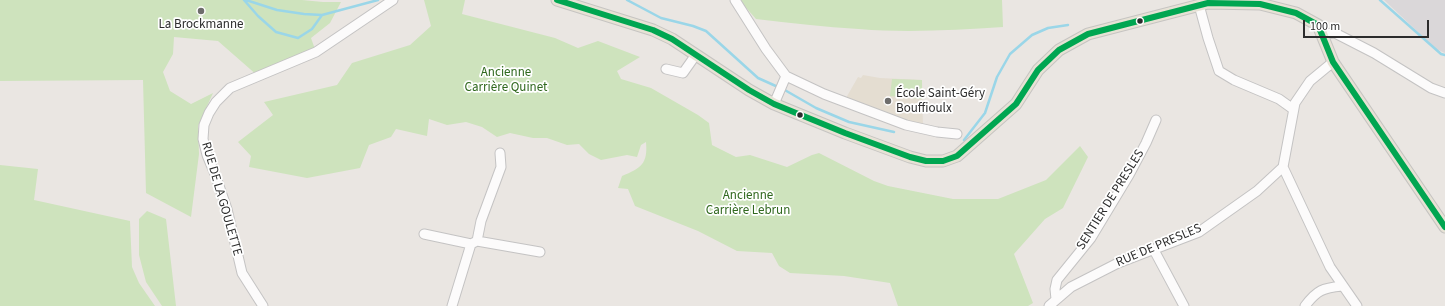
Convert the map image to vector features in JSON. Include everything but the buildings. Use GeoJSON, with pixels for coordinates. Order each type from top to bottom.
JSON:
{"type":"FeatureCollection","features":[{"type":"Feature","properties":{"kind":"main road"},"geometry":{"type":"LineString","coordinates":[[557,0],[653,30],[672,39],[695,56],[774,104],[926,162],[943,161],[957,156],[1016,104],[1038,70],[1059,50],[1088,34],[1205,3],[1260,4],[1296,13],[1318,25],[1333,62],[1445,227]]}},
{"type":"Feature","properties":{"kind":"street","name":"RUE DE LA GOULETTE"},"geometry":{"type":"LineString","coordinates":[[263,306],[242,273],[227,209],[207,155],[203,139],[204,125],[209,113],[216,102],[230,88],[316,52],[393,0]]}},
{"type":"Feature","properties":{"kind":"street"},"geometry":{"type":"LineString","coordinates":[[735,0],[766,49],[783,83],[824,94],[906,125],[937,132],[957,134]]}},
{"type":"Feature","properties":{"kind":"street"},"geometry":{"type":"LineString","coordinates":[[1205,3],[1208,38],[1219,71],[1234,80],[1279,99],[1293,109]]}},
{"type":"Feature","properties":{"kind":"street"},"geometry":{"type":"LineString","coordinates":[[1322,34],[1335,33],[1374,53],[1431,88],[1445,93]]}},
{"type":"Feature","properties":{"kind":"street"},"geometry":{"type":"LineString","coordinates":[[666,69],[683,73],[695,56]]}},
{"type":"Feature","properties":{"kind":"street"},"geometry":{"type":"LineString","coordinates":[[1333,62],[1310,81],[1295,103],[1283,167],[1330,268],[1357,306]]}},
{"type":"Feature","properties":{"kind":"street"},"geometry":{"type":"LineString","coordinates":[[774,104],[783,83]]}},
{"type":"Feature","properties":{"kind":"street","name":"SENTIER DE PRESLES"},"geometry":{"type":"LineString","coordinates":[[1056,299],[1054,289],[1057,280],[1091,238],[1129,175],[1156,120]]}},
{"type":"Feature","properties":{"kind":"street"},"geometry":{"type":"LineString","coordinates":[[452,306],[501,167],[500,152]]}},
{"type":"Feature","properties":{"kind":"street","name":"RUE DE PRESLES"},"geometry":{"type":"LineString","coordinates":[[1049,306],[1071,287],[1118,263],[1199,232],[1257,191],[1283,167]]}},
{"type":"Feature","properties":{"kind":"street"},"geometry":{"type":"LineString","coordinates":[[424,234],[540,252]]}},
{"type":"Feature","properties":{"kind":"street"},"geometry":{"type":"LineString","coordinates":[[1154,250],[1184,306]]}},
{"type":"Feature","properties":{"kind":"street"},"geometry":{"type":"LineString","coordinates":[[1305,306],[1313,295],[1326,288],[1342,286]]}},
{"type":"Feature","properties":{"kind":"shaded area"},"geometry":{"type":"Polygon","coordinates":[[[1384,0],[1445,0],[1445,53],[1436,49],[1384,0]]]}},
{"type":"Feature","properties":{"kind":"shaded area","name":"École Saint-Géry Bouffioulx"},"geometry":{"type":"Polygon","coordinates":[[[863,75],[880,78],[922,80],[923,128],[846,98],[858,77],[861,78],[863,75]]]}},
{"type":"Feature","properties":{"kind":"green space"},"geometry":{"type":"Polygon","coordinates":[[[0,0],[302,0],[341,2],[330,23],[311,38],[316,52],[258,76],[218,41],[174,37],[173,54],[163,72],[170,91],[191,104],[213,93],[198,126],[199,154],[191,217],[146,193],[143,80],[0,81],[0,0]]]}},
{"type":"Feature","properties":{"kind":"green space"},"geometry":{"type":"Polygon","coordinates":[[[424,0],[465,0],[462,14],[555,38],[578,48],[598,41],[640,57],[617,71],[621,79],[651,88],[698,115],[709,123],[712,145],[736,157],[750,155],[787,167],[819,153],[874,181],[888,186],[953,199],[998,199],[1046,180],[1080,146],[1088,157],[1063,208],[1045,219],[1014,254],[1033,303],[1028,306],[898,306],[890,283],[844,276],[790,273],[779,266],[772,253],[737,251],[698,231],[635,206],[628,189],[618,188],[622,176],[638,168],[642,164],[646,155],[646,142],[641,145],[637,157],[627,155],[601,160],[589,154],[579,144],[567,145],[547,138],[533,138],[510,133],[497,137],[482,127],[466,122],[447,125],[429,119],[427,136],[396,129],[391,137],[369,145],[360,168],[307,178],[249,167],[251,156],[238,142],[273,115],[264,102],[337,85],[352,63],[410,45],[431,26],[424,0]]]}},
{"type":"Feature","properties":{"kind":"green space"},"geometry":{"type":"Polygon","coordinates":[[[742,0],[1002,0],[1003,27],[895,31],[808,25],[756,19],[741,2],[742,0]]]}},
{"type":"Feature","properties":{"kind":"green space"},"geometry":{"type":"Polygon","coordinates":[[[892,79],[922,80],[922,99],[890,96],[892,79]]]}},
{"type":"Feature","properties":{"kind":"green space"},"geometry":{"type":"Polygon","coordinates":[[[0,165],[38,169],[34,200],[130,221],[132,267],[139,283],[155,306],[0,306],[0,165]]]}},
{"type":"Feature","properties":{"kind":"green space"},"geometry":{"type":"Polygon","coordinates":[[[147,211],[166,219],[176,306],[162,306],[146,282],[139,255],[139,219],[147,211]]]}},
{"type":"Feature","properties":{"kind":"waterway"},"geometry":{"type":"LineString","coordinates":[[244,0],[258,16],[276,32],[298,38],[312,29],[322,15]]}},
{"type":"Feature","properties":{"kind":"waterway"},"geometry":{"type":"LineString","coordinates":[[246,0],[277,10],[322,15],[378,0]]}},
{"type":"Feature","properties":{"kind":"waterway"},"geometry":{"type":"LineString","coordinates":[[627,0],[661,18],[706,31],[758,78],[778,87]]}},
{"type":"Feature","properties":{"kind":"waterway"},"geometry":{"type":"LineString","coordinates":[[1380,0],[1441,54],[1445,55]]}},
{"type":"Feature","properties":{"kind":"waterway"},"geometry":{"type":"LineString","coordinates":[[964,140],[985,113],[997,77],[1010,54],[1032,35],[1048,28],[1068,25]]}},
{"type":"Feature","properties":{"kind":"waterway"},"geometry":{"type":"LineString","coordinates":[[783,89],[816,108],[849,122],[894,132]]}},
{"type":"Feature","properties":{"kind":"transit line"},"geometry":{"type":"LineString","coordinates":[[557,0],[653,30],[672,39],[749,90],[774,104],[845,133],[910,157],[926,161],[943,161],[957,156],[1016,104],[1038,70],[1059,50],[1088,34],[1208,3],[1260,4],[1296,13],[1318,25],[1333,62],[1445,227]]}},
{"type":"Feature","properties":{"kind":"place","name":"La Brockmanne"},"geometry":{"type":"Point","coordinates":[201,11]}},
{"type":"Feature","properties":{"kind":"place","name":"École Saint-Géry Bouffioulx"},"geometry":{"type":"Point","coordinates":[888,101]}},
{"type":"Feature","properties":{"kind":"park label","name":"Ancienne Carrière Quinet"},"geometry":{"type":"Point","coordinates":[506,80]}},
{"type":"Feature","properties":{"kind":"park label","name":"Ancienne Carrière Lebrun"},"geometry":{"type":"Point","coordinates":[748,204]}}]}
